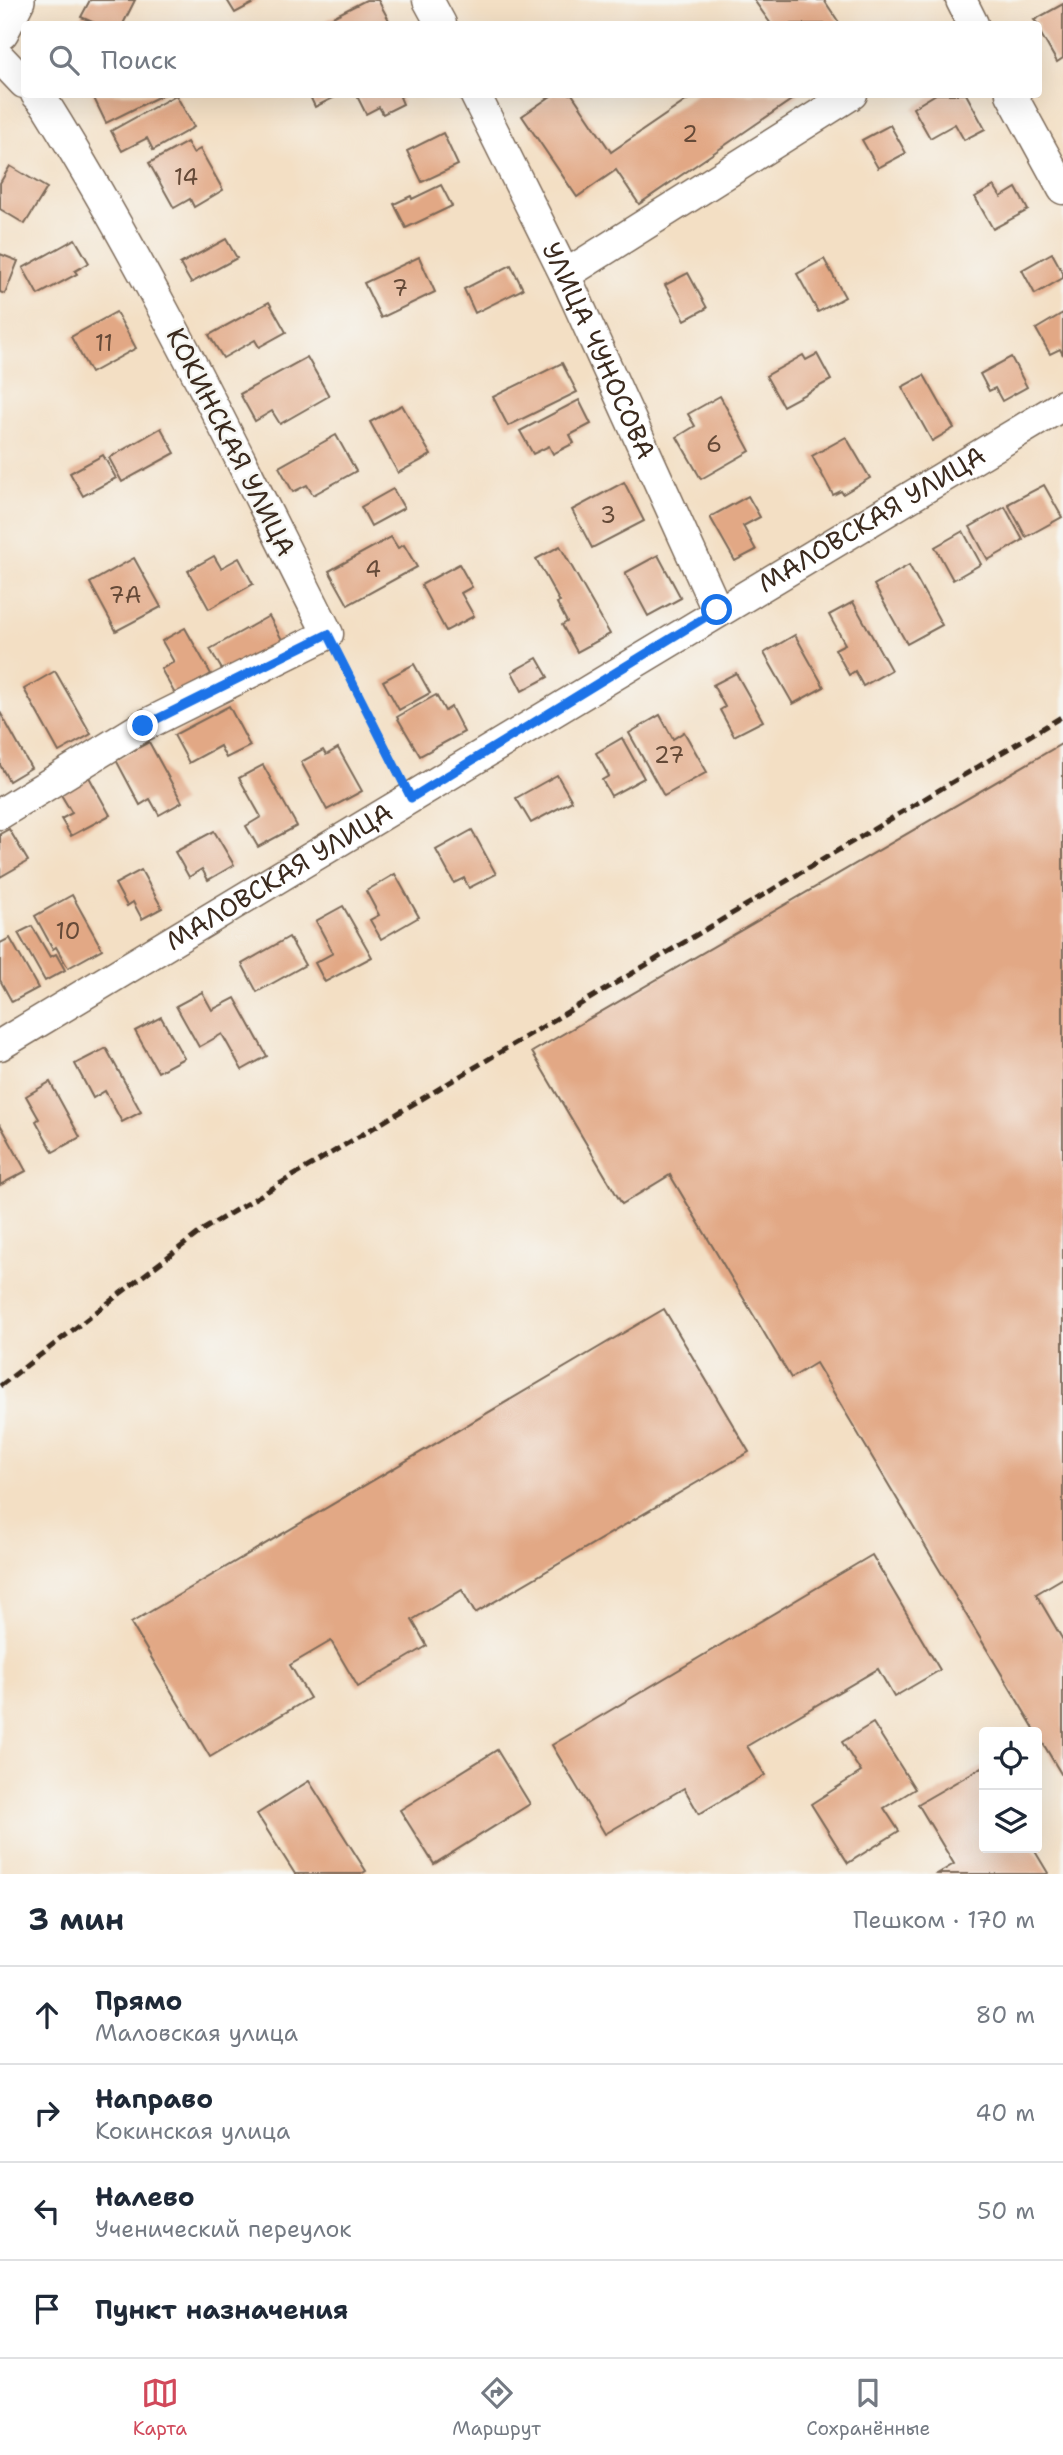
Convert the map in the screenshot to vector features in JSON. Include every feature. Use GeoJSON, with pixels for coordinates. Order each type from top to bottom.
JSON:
{"type":"FeatureCollection","features":[{"type":"Feature","properties":{"kind":"street"},"geometry":{"type":"LineString","coordinates":[[0,31],[16,0]]}},
{"type":"Feature","properties":{"kind":"street"},"geometry":{"type":"LineString","coordinates":[[428,0],[439,21]]}},
{"type":"Feature","properties":{"kind":"street"},"geometry":{"type":"LineString","coordinates":[[0,58],[21,80]]}},
{"type":"Feature","properties":{"kind":"street","name":"КОКИНСКАЯ УЛИЦА"},"geometry":{"type":"LineString","coordinates":[[40,98],[103,199],[195,369],[328,634]]}},
{"type":"Feature","properties":{"kind":"street","name":"УЛИЦА ЧУНОСОВА"},"geometry":{"type":"LineString","coordinates":[[477,98],[565,275],[717,610]]}},
{"type":"Feature","properties":{"kind":"street"},"geometry":{"type":"LineString","coordinates":[[565,275],[846,98]]}},
{"type":"Feature","properties":{"kind":"street"},"geometry":{"type":"LineString","coordinates":[[1013,98],[1060,178]]}},
{"type":"Feature","properties":{"kind":"street","name":"МАЛОВСКАЯ УЛИЦА"},"geometry":{"type":"LineString","coordinates":[[0,1045],[717,610],[1063,405]]}},
{"type":"Feature","properties":{"kind":"street"},"geometry":{"type":"LineString","coordinates":[[0,814],[143,726],[328,634]]}},
{"type":"Feature","properties":{"kind":"path"},"geometry":{"type":"LineString","coordinates":[[328,634],[411,798]]}},
{"type":"Feature","properties":{"kind":"building"},"geometry":{"type":"Polygon","coordinates":[[[90,0],[135,0],[124,21],[90,21],[81,17],[90,0]]]}},
{"type":"Feature","properties":{"kind":"building"},"geometry":{"type":"Polygon","coordinates":[[[227,0],[259,0],[235,13],[227,0]]]}},
{"type":"Feature","properties":{"kind":"building"},"geometry":{"type":"Polygon","coordinates":[[[366,0],[378,0],[389,21],[325,21],[366,0]]]}},
{"type":"Feature","properties":{"kind":"building"},"geometry":{"type":"Polygon","coordinates":[[[754,0],[824,0],[838,21],[769,21],[754,0]]]}},
{"type":"Feature","properties":{"kind":"building"},"geometry":{"type":"Polygon","coordinates":[[[1063,4],[1063,58],[1057,62],[1042,36],[1042,21],[1034,20],[1063,4]]]}},
{"type":"Feature","properties":{"kind":"building"},"geometry":{"type":"Polygon","coordinates":[[[94,98],[156,98],[106,123],[94,98]]]}},
{"type":"Feature","properties":{"kind":"building"},"geometry":{"type":"Polygon","coordinates":[[[171,98],[178,98],[194,127],[153,150],[147,138],[122,151],[111,131],[171,98]]]}},
{"type":"Feature","properties":{"kind":"building"},"geometry":{"type":"Polygon","coordinates":[[[311,98],[333,98],[315,107],[311,98]]]}},
{"type":"Feature","properties":{"kind":"building"},"geometry":{"type":"Polygon","coordinates":[[[358,98],[400,98],[403,104],[383,114],[379,107],[366,114],[358,98]]]}},
{"type":"Feature","properties":{"kind":"building"},"geometry":{"type":"Polygon","coordinates":[[[548,98],[575,98],[611,152],[690,98],[794,98],[639,204],[616,170],[577,197],[522,116],[548,98]]]}},
{"type":"Feature","properties":{"kind":"building"},"geometry":{"type":"Polygon","coordinates":[[[929,98],[968,98],[985,129],[964,140],[955,124],[930,138],[913,108],[929,98]]]}},
{"type":"Feature","properties":{"kind":"building"},"geometry":{"type":"Polygon","coordinates":[[[890,125],[906,153],[878,168],[862,140],[890,125]]]}},
{"type":"Feature","properties":{"kind":"building"},"geometry":{"type":"Polygon","coordinates":[[[443,133],[458,165],[422,182],[407,151],[443,133]]]}},
{"type":"Feature","properties":{"kind":"building"},"geometry":{"type":"Polygon","coordinates":[[[187,142],[193,153],[200,149],[223,190],[194,207],[190,199],[174,208],[149,163],[187,142]]]}},
{"type":"Feature","properties":{"kind":"building"},"geometry":{"type":"Polygon","coordinates":[[[10,166],[47,188],[25,224],[0,209],[0,183],[10,166]]]}},
{"type":"Feature","properties":{"kind":"building"},"geometry":{"type":"Polygon","coordinates":[[[441,185],[452,206],[406,228],[394,204],[411,196],[412,199],[441,185]]]}},
{"type":"Feature","properties":{"kind":"building"},"geometry":{"type":"Polygon","coordinates":[[[994,186],[1001,197],[1016,188],[1028,210],[993,229],[975,197],[994,186]]]}},
{"type":"Feature","properties":{"kind":"building"},"geometry":{"type":"Polygon","coordinates":[[[75,239],[89,263],[75,271],[77,274],[38,295],[23,268],[75,239]]]}},
{"type":"Feature","properties":{"kind":"building"},"geometry":{"type":"Polygon","coordinates":[[[226,239],[237,258],[191,283],[180,264],[226,239]]]}},
{"type":"Feature","properties":{"kind":"building"},"geometry":{"type":"Polygon","coordinates":[[[1052,253],[1063,278],[1035,294],[1022,270],[1052,253]]]}},
{"type":"Feature","properties":{"kind":"building"},"geometry":{"type":"Polygon","coordinates":[[[0,254],[18,261],[5,294],[0,292],[0,254]]]}},
{"type":"Feature","properties":{"kind":"building"},"geometry":{"type":"Polygon","coordinates":[[[419,257],[435,292],[381,318],[364,283],[419,257]]]}},
{"type":"Feature","properties":{"kind":"building"},"geometry":{"type":"Polygon","coordinates":[[[824,259],[845,297],[818,312],[797,274],[824,259]]]}},
{"type":"Feature","properties":{"kind":"building"},"geometry":{"type":"Polygon","coordinates":[[[511,265],[523,289],[475,313],[464,289],[511,265]]]}},
{"type":"Feature","properties":{"kind":"building"},"geometry":{"type":"Polygon","coordinates":[[[688,273],[707,308],[685,320],[665,285],[688,273]]]}},
{"type":"Feature","properties":{"kind":"building"},"geometry":{"type":"Polygon","coordinates":[[[269,302],[286,332],[259,347],[255,340],[223,358],[209,335],[269,302]]]}},
{"type":"Feature","properties":{"kind":"building"},"geometry":{"type":"Polygon","coordinates":[[[116,312],[136,348],[91,373],[71,337],[116,312]]]}},
{"type":"Feature","properties":{"kind":"building"},"geometry":{"type":"Polygon","coordinates":[[[1063,313],[1063,355],[1060,349],[1050,354],[1036,329],[1063,313]]]}},
{"type":"Feature","properties":{"kind":"building"},"geometry":{"type":"Polygon","coordinates":[[[817,354],[831,380],[783,406],[766,376],[803,355],[806,360],[817,354]]]}},
{"type":"Feature","properties":{"kind":"building"},"geometry":{"type":"Polygon","coordinates":[[[307,357],[329,396],[280,424],[272,411],[255,421],[240,394],[307,357]]]}},
{"type":"Feature","properties":{"kind":"building"},"geometry":{"type":"Polygon","coordinates":[[[1011,357],[1027,387],[1002,401],[995,388],[989,391],[980,374],[1011,357]]]}},
{"type":"Feature","properties":{"kind":"building"},"geometry":{"type":"Polygon","coordinates":[[[562,363],[577,392],[508,426],[493,397],[562,363]]]}},
{"type":"Feature","properties":{"kind":"building"},"geometry":{"type":"Polygon","coordinates":[[[924,375],[954,428],[932,441],[902,387],[924,375]]]}},
{"type":"Feature","properties":{"kind":"building"},"geometry":{"type":"Polygon","coordinates":[[[720,396],[750,451],[701,479],[677,437],[695,426],[688,414],[720,396]]]}},
{"type":"Feature","properties":{"kind":"building"},"geometry":{"type":"Polygon","coordinates":[[[579,400],[591,424],[570,435],[574,443],[553,454],[549,446],[533,454],[520,431],[579,400]]]}},
{"type":"Feature","properties":{"kind":"building"},"geometry":{"type":"Polygon","coordinates":[[[402,405],[431,455],[398,473],[370,422],[402,405]]]}},
{"type":"Feature","properties":{"kind":"building"},"geometry":{"type":"Polygon","coordinates":[[[161,428],[175,453],[122,482],[109,458],[161,428]]]}},
{"type":"Feature","properties":{"kind":"building"},"geometry":{"type":"Polygon","coordinates":[[[336,435],[356,471],[313,495],[307,485],[293,492],[279,467],[336,435]]]}},
{"type":"Feature","properties":{"kind":"building"},"geometry":{"type":"Polygon","coordinates":[[[846,437],[870,478],[843,494],[841,491],[833,495],[812,456],[846,437]]]}},
{"type":"Feature","properties":{"kind":"building"},"geometry":{"type":"Polygon","coordinates":[[[103,455],[116,478],[83,496],[70,473],[103,455]]]}},
{"type":"Feature","properties":{"kind":"building"},"geometry":{"type":"Polygon","coordinates":[[[624,482],[644,521],[592,548],[572,510],[624,482]]]}},
{"type":"Feature","properties":{"kind":"building"},"geometry":{"type":"Polygon","coordinates":[[[1044,485],[1062,517],[1026,537],[1008,504],[1044,485]]]}},
{"type":"Feature","properties":{"kind":"building"},"geometry":{"type":"Polygon","coordinates":[[[393,489],[404,508],[371,526],[361,507],[393,489]]]}},
{"type":"Feature","properties":{"kind":"building"},"geometry":{"type":"Polygon","coordinates":[[[748,496],[760,517],[743,526],[756,550],[735,561],[710,517],[748,496]]]}},
{"type":"Feature","properties":{"kind":"building"},"geometry":{"type":"Polygon","coordinates":[[[1005,507],[1023,540],[988,560],[970,527],[1005,507]]]}},
{"type":"Feature","properties":{"kind":"building"},"geometry":{"type":"Polygon","coordinates":[[[963,531],[981,564],[953,580],[935,547],[963,531]]]}},
{"type":"Feature","properties":{"kind":"building"},"geometry":{"type":"Polygon","coordinates":[[[391,537],[398,548],[404,545],[417,567],[348,605],[329,571],[391,537]]]}},
{"type":"Feature","properties":{"kind":"building"},"geometry":{"type":"Polygon","coordinates":[[[560,546],[610,634],[577,652],[562,625],[567,622],[557,603],[560,602],[536,559],[560,546]]]}},
{"type":"Feature","properties":{"kind":"building"},"geometry":{"type":"Polygon","coordinates":[[[658,555],[681,598],[648,616],[625,573],[658,555]]]}},
{"type":"Feature","properties":{"kind":"building"},"geometry":{"type":"Polygon","coordinates":[[[214,556],[221,568],[239,558],[253,584],[209,609],[188,571],[214,556]]]}},
{"type":"Feature","properties":{"kind":"building"},"geometry":{"type":"Polygon","coordinates":[[[134,558],[161,607],[116,631],[90,583],[134,558]]]}},
{"type":"Feature","properties":{"kind":"building"},"geometry":{"type":"Polygon","coordinates":[[[459,564],[472,587],[461,593],[474,616],[446,631],[421,585],[459,564]]]}},
{"type":"Feature","properties":{"kind":"building"},"geometry":{"type":"Polygon","coordinates":[[[909,565],[942,625],[907,644],[874,585],[909,565]]]}},
{"type":"Feature","properties":{"kind":"building"},"geometry":{"type":"Polygon","coordinates":[[[853,602],[891,670],[863,686],[855,671],[849,675],[835,649],[845,644],[829,615],[853,602]]]}},
{"type":"Feature","properties":{"kind":"building"},"geometry":{"type":"Polygon","coordinates":[[[269,616],[285,645],[227,678],[210,649],[269,616]]]}},
{"type":"Feature","properties":{"kind":"building"},"geometry":{"type":"Polygon","coordinates":[[[185,628],[211,674],[175,694],[161,669],[174,662],[162,641],[185,628]]]}},
{"type":"Feature","properties":{"kind":"building"},"geometry":{"type":"Polygon","coordinates":[[[795,635],[824,687],[793,704],[764,653],[795,635]]]}},
{"type":"Feature","properties":{"kind":"building"},"geometry":{"type":"Polygon","coordinates":[[[537,658],[548,677],[522,691],[512,672],[537,658]]]}},
{"type":"Feature","properties":{"kind":"building"},"geometry":{"type":"Polygon","coordinates":[[[414,664],[430,693],[399,710],[383,681],[414,664]]]}},
{"type":"Feature","properties":{"kind":"building"},"geometry":{"type":"Polygon","coordinates":[[[55,671],[91,734],[59,752],[24,689],[55,671]]]}},
{"type":"Feature","properties":{"kind":"building"},"geometry":{"type":"Polygon","coordinates":[[[736,673],[763,721],[734,736],[720,710],[725,707],[713,685],[736,673]]]}},
{"type":"Feature","properties":{"kind":"building"},"geometry":{"type":"Polygon","coordinates":[[[436,695],[445,711],[451,707],[464,732],[420,756],[397,717],[436,695]]]}},
{"type":"Feature","properties":{"kind":"building"},"geometry":{"type":"Polygon","coordinates":[[[229,706],[250,746],[226,758],[220,746],[189,763],[174,735],[229,706]]]}},
{"type":"Feature","properties":{"kind":"building"},"geometry":{"type":"Polygon","coordinates":[[[0,712],[31,768],[9,781],[0,765],[0,712]]]}},
{"type":"Feature","properties":{"kind":"building"},"geometry":{"type":"Polygon","coordinates":[[[660,715],[673,739],[684,732],[707,772],[664,796],[629,733],[660,715]]]}},
{"type":"Feature","properties":{"kind":"building"},"geometry":{"type":"Polygon","coordinates":[[[622,738],[644,778],[611,796],[602,780],[609,776],[596,753],[622,738]]]}},
{"type":"Feature","properties":{"kind":"building"},"geometry":{"type":"Polygon","coordinates":[[[149,742],[182,802],[159,815],[150,799],[140,805],[116,760],[149,742]]]}},
{"type":"Feature","properties":{"kind":"building"},"geometry":{"type":"Polygon","coordinates":[[[1063,743],[1063,1578],[1036,1594],[1063,1640],[1063,1777],[1042,1742],[1042,1727],[1033,1727],[816,1363],[791,1378],[670,1175],[622,1204],[532,1052],[1063,743]]]}},
{"type":"Feature","properties":{"kind":"building"},"geometry":{"type":"Polygon","coordinates":[[[338,748],[362,791],[327,810],[301,762],[323,750],[326,755],[338,748]]]}},
{"type":"Feature","properties":{"kind":"building"},"geometry":{"type":"Polygon","coordinates":[[[263,765],[297,826],[258,847],[246,826],[261,817],[239,778],[263,765]]]}},
{"type":"Feature","properties":{"kind":"building"},"geometry":{"type":"Polygon","coordinates":[[[557,775],[572,801],[531,823],[516,798],[557,775]]]}},
{"type":"Feature","properties":{"kind":"building"},"geometry":{"type":"Polygon","coordinates":[[[89,777],[110,815],[71,836],[61,819],[72,813],[60,793],[89,777]]]}},
{"type":"Feature","properties":{"kind":"building"},"geometry":{"type":"Polygon","coordinates":[[[9,829],[28,861],[0,877],[0,834],[9,829]]]}},
{"type":"Feature","properties":{"kind":"building"},"geometry":{"type":"Polygon","coordinates":[[[472,830],[496,874],[469,888],[464,878],[454,883],[436,850],[472,830]]]}},
{"type":"Feature","properties":{"kind":"building"},"geometry":{"type":"Polygon","coordinates":[[[214,831],[234,865],[208,880],[202,869],[189,877],[175,852],[214,831]]]}},
{"type":"Feature","properties":{"kind":"building"},"geometry":{"type":"Polygon","coordinates":[[[141,870],[162,908],[142,919],[133,902],[127,906],[115,884],[141,870]]]}},
{"type":"Feature","properties":{"kind":"building"},"geometry":{"type":"Polygon","coordinates":[[[395,874],[419,917],[381,939],[370,920],[379,915],[366,891],[395,874]]]}},
{"type":"Feature","properties":{"kind":"building"},"geometry":{"type":"Polygon","coordinates":[[[72,895],[102,949],[68,968],[56,947],[53,949],[35,916],[72,895]]]}},
{"type":"Feature","properties":{"kind":"building"},"geometry":{"type":"Polygon","coordinates":[[[343,906],[372,957],[325,982],[315,963],[333,953],[316,921],[343,906]]]}},
{"type":"Feature","properties":{"kind":"building"},"geometry":{"type":"Polygon","coordinates":[[[32,926],[50,957],[56,954],[65,970],[45,981],[18,933],[32,926]]]}},
{"type":"Feature","properties":{"kind":"building"},"geometry":{"type":"Polygon","coordinates":[[[289,937],[305,965],[257,992],[242,964],[289,937]]]}},
{"type":"Feature","properties":{"kind":"building"},"geometry":{"type":"Polygon","coordinates":[[[10,938],[38,988],[12,1002],[0,980],[0,943],[10,938]]]}},
{"type":"Feature","properties":{"kind":"building"},"geometry":{"type":"Polygon","coordinates":[[[202,992],[212,1010],[235,998],[267,1056],[242,1070],[222,1034],[199,1047],[176,1006],[202,992]]]}},
{"type":"Feature","properties":{"kind":"building"},"geometry":{"type":"Polygon","coordinates":[[[161,1017],[184,1058],[158,1072],[135,1031],[161,1017]]]}},
{"type":"Feature","properties":{"kind":"building"},"geometry":{"type":"Polygon","coordinates":[[[106,1048],[141,1112],[122,1122],[105,1091],[93,1098],[75,1064],[106,1048]]]}},
{"type":"Feature","properties":{"kind":"building"},"geometry":{"type":"Polygon","coordinates":[[[50,1082],[80,1137],[53,1152],[26,1096],[50,1082]]]}},
{"type":"Feature","properties":{"kind":"building"},"geometry":{"type":"Polygon","coordinates":[[[0,1124],[26,1171],[0,1185],[0,1124]]]}},
{"type":"Feature","properties":{"kind":"building"},"geometry":{"type":"Polygon","coordinates":[[[664,1309],[749,1452],[475,1613],[462,1590],[412,1620],[427,1646],[358,1687],[331,1641],[290,1665],[310,1698],[210,1757],[131,1623],[664,1309]]]}},
{"type":"Feature","properties":{"kind":"building"},"geometry":{"type":"Polygon","coordinates":[[[872,1555],[940,1670],[894,1697],[878,1669],[747,1746],[765,1775],[699,1814],[684,1788],[605,1834],[552,1745],[872,1555]]]}},
{"type":"Feature","properties":{"kind":"building"},"geometry":{"type":"Polygon","coordinates":[[[873,1723],[915,1789],[884,1808],[899,1831],[848,1863],[811,1804],[861,1772],[842,1742],[873,1723]]]}},
{"type":"Feature","properties":{"kind":"building"},"geometry":{"type":"Polygon","coordinates":[[[497,1750],[530,1804],[434,1864],[400,1810],[497,1750]]]}},
{"type":"Feature","properties":{"kind":"building"},"geometry":{"type":"Polygon","coordinates":[[[979,1769],[979,1853],[1036,1853],[1048,1873],[937,1874],[954,1864],[918,1804],[979,1769]]]}},
{"type":"Feature","properties":{"kind":"building"},"geometry":{"type":"Polygon","coordinates":[[[309,1781],[366,1871],[361,1874],[295,1874],[257,1814],[309,1781]]]}},
{"type":"Feature","properties":{"kind":"railway"},"geometry":{"type":"LineString","coordinates":[[0,1386],[204,1229],[1063,716]]}},
{"type":"Feature","properties":{"kind":"route"},"geometry":{"type":"LineString","coordinates":[[143,726],[328,634],[411,798],[717,610]]}}]}
